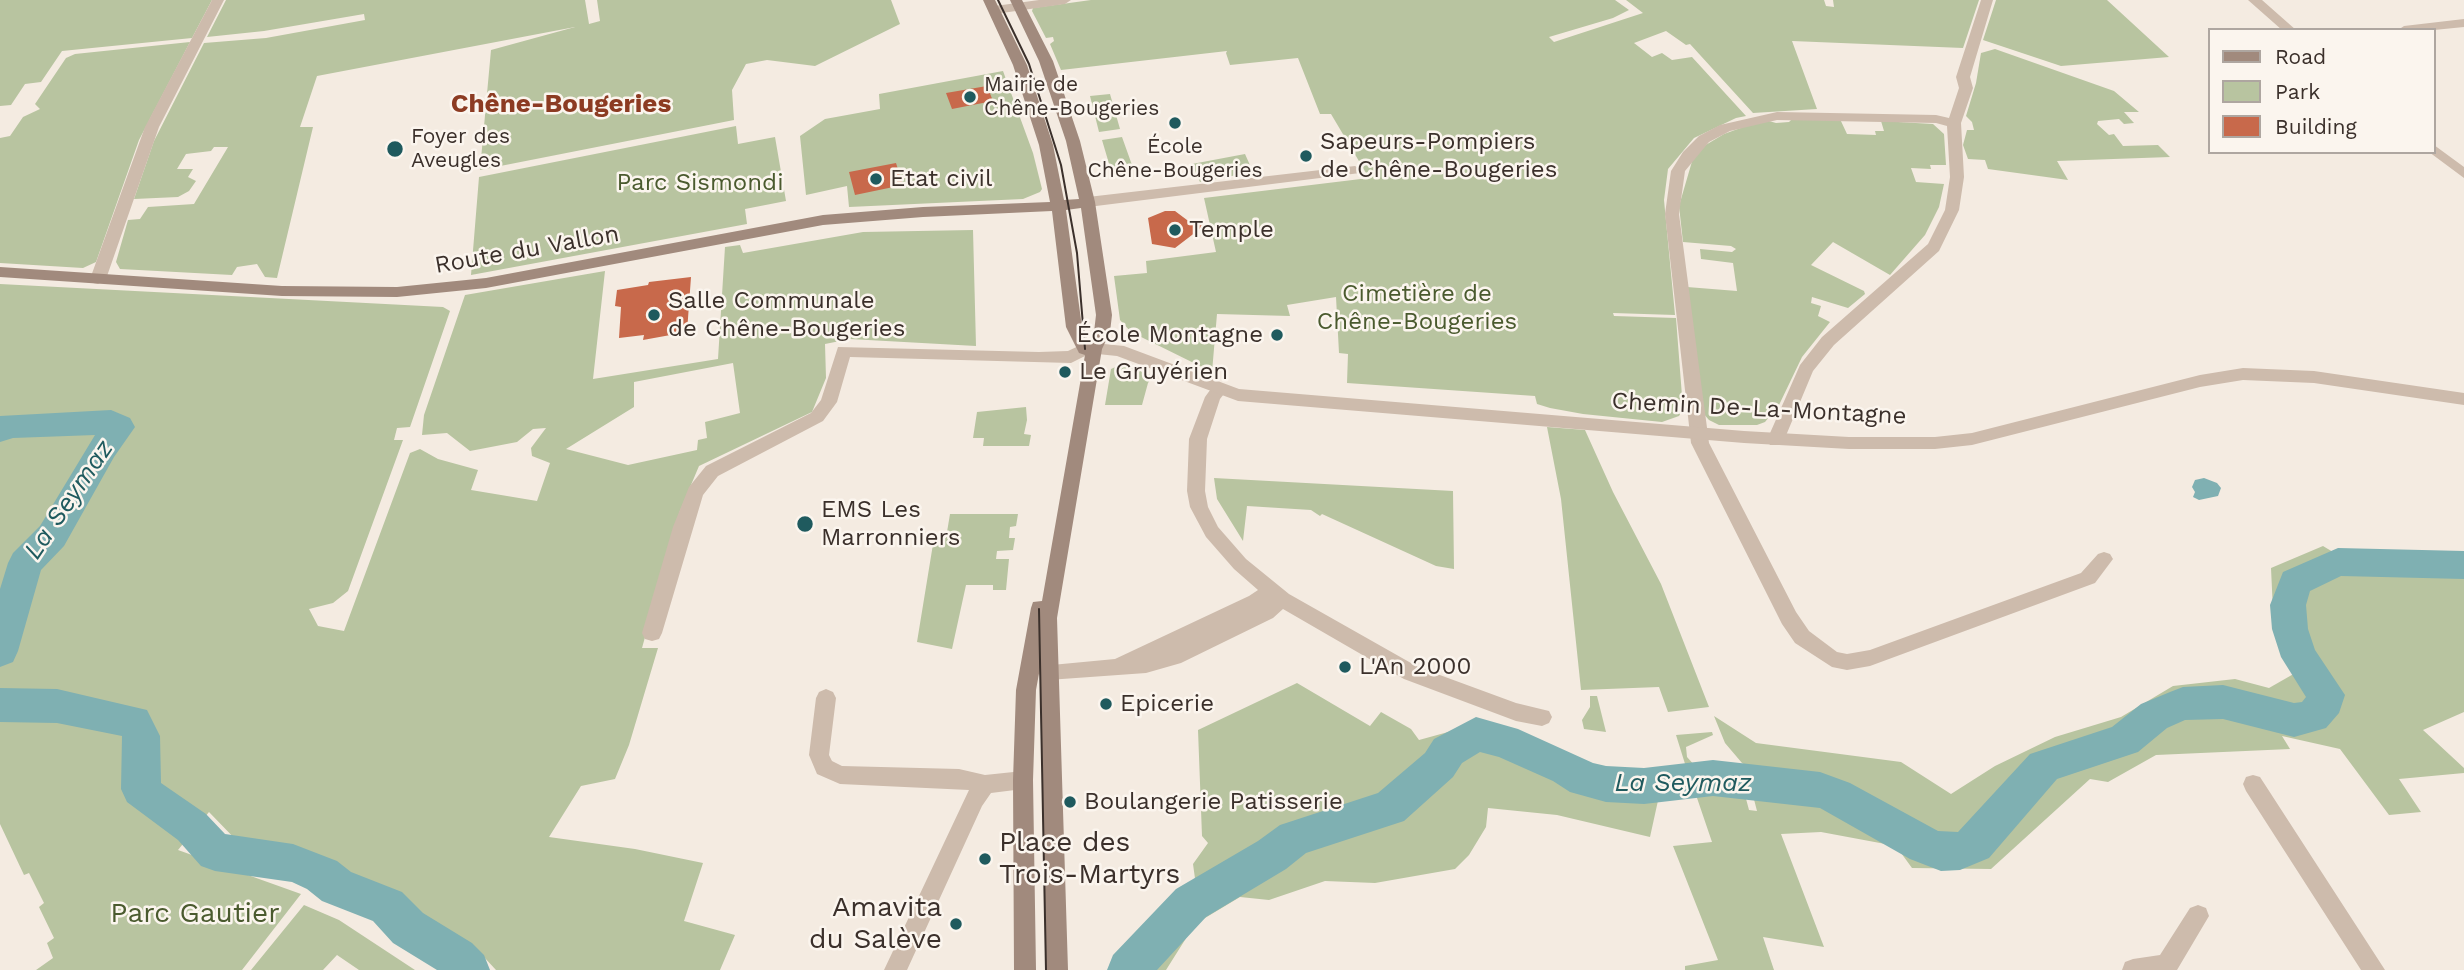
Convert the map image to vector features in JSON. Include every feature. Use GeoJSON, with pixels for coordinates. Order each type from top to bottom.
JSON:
{"type":"FeatureCollection","features":[{"type":"Feature","properties":{"kind":"main road"},"geometry":{"type":"LineString","coordinates":[[1017,3],[1046,61],[1060,97],[1088,202],[1104,314],[1102,332],[1089,349],[1026,690],[1023,780],[1025,970]]}},
{"type":"Feature","properties":{"kind":"main road"},"geometry":{"type":"LineString","coordinates":[[992,5],[1036,110],[1059,206],[1074,327],[1089,349],[1048,618],[1057,970]]}},
{"type":"Feature","properties":{"kind":"main road","name":"Route du Vallon"},"geometry":{"type":"LineString","coordinates":[[0,272],[282,291],[419,291],[486,283],[823,220],[1088,202]]}},
{"type":"Feature","properties":{"kind":"street"},"geometry":{"type":"LineString","coordinates":[[98,279],[152,127],[218,0]]}},
{"type":"Feature","properties":{"kind":"street"},"geometry":{"type":"LineString","coordinates":[[992,5],[1065,0]]}},
{"type":"Feature","properties":{"kind":"street"},"geometry":{"type":"LineString","coordinates":[[1776,440],[1806,369],[1828,341],[1934,247],[1952,209],[1956,177],[1954,123],[1966,88],[1963,77],[1987,0]]}},
{"type":"Feature","properties":{"kind":"street"},"geometry":{"type":"LineString","coordinates":[[2253,0],[2288,28]]}},
{"type":"Feature","properties":{"kind":"street"},"geometry":{"type":"LineString","coordinates":[[2421,28],[2464,23]]}},
{"type":"Feature","properties":{"kind":"street"},"geometry":{"type":"LineString","coordinates":[[1954,123],[1924,118],[1777,116],[1725,128],[1704,139],[1688,155],[1678,171],[1672,214],[1697,433],[1719,484],[1789,618],[1802,637],[1832,659],[1847,662],[1896,649],[2088,578],[2104,559]]}},
{"type":"Feature","properties":{"kind":"street"},"geometry":{"type":"LineString","coordinates":[[2436,151],[2464,174]]}},
{"type":"Feature","properties":{"kind":"street"},"geometry":{"type":"LineString","coordinates":[[1088,202],[1355,170]]}},
{"type":"Feature","properties":{"kind":"street"},"geometry":{"type":"LineString","coordinates":[[652,633],[682,527],[695,492],[712,471],[817,416],[829,402],[844,351],[1039,358],[1071,357],[1089,349]]}},
{"type":"Feature","properties":{"kind":"street","name":"Chemin De-La-Montagne"},"geometry":{"type":"LineString","coordinates":[[1089,349],[1118,350],[1219,390],[1251,397],[1776,440],[1889,443],[1972,439],[2200,381],[2243,374],[2314,377],[2464,399]]}},
{"type":"Feature","properties":{"kind":"street"},"geometry":{"type":"LineString","coordinates":[[1219,390],[1213,397],[1198,439],[1196,484],[1199,507],[1220,542],[1276,595],[1411,673],[1516,712],[1542,717]]}},
{"type":"Feature","properties":{"kind":"street"},"geometry":{"type":"LineString","coordinates":[[1048,672],[1116,665],[1146,665],[1174,657],[1266,612],[1276,595]]}},
{"type":"Feature","properties":{"kind":"street"},"geometry":{"type":"LineString","coordinates":[[826,698],[818,755],[824,767],[840,775],[959,778],[985,784],[1023,780]]}},
{"type":"Feature","properties":{"kind":"street"},"geometry":{"type":"LineString","coordinates":[[895,970],[975,799],[985,784]]}},
{"type":"Feature","properties":{"kind":"street"},"geometry":{"type":"LineString","coordinates":[[2253,784],[2374,970]]}},
{"type":"Feature","properties":{"kind":"street"},"geometry":{"type":"LineString","coordinates":[[2133,970],[2166,966],[2197,916]]}},
{"type":"Feature","properties":{"kind":"green space"},"geometry":{"type":"Polygon","coordinates":[[[0,0],[212,0],[192,38],[62,51],[41,82],[25,84],[11,105],[0,106],[0,0]]]}},
{"type":"Feature","properties":{"kind":"green space"},"geometry":{"type":"Polygon","coordinates":[[[226,0],[585,0],[589,24],[600,21],[597,0],[891,0],[900,24],[815,66],[767,60],[746,64],[732,90],[734,120],[480,170],[491,50],[575,27],[317,76],[300,127],[313,127],[277,278],[265,277],[257,264],[237,267],[232,275],[120,269],[116,262],[128,220],[140,219],[148,207],[194,204],[228,147],[214,147],[211,151],[186,154],[177,169],[193,169],[188,177],[196,181],[189,191],[178,197],[134,199],[154,141],[204,43],[266,38],[365,20],[364,14],[264,31],[207,37],[226,0]]]}},
{"type":"Feature","properties":{"kind":"green space","name":"Cimetière de Chêne-Bougeries"},"geometry":{"type":"Polygon","coordinates":[[[1091,0],[1615,0],[1629,10],[1613,18],[1549,37],[1554,42],[1643,13],[1626,0],[1824,0],[1826,6],[1834,7],[1833,0],[1979,0],[1963,48],[1792,41],[1817,109],[1753,113],[1690,44],[1686,45],[1666,31],[1634,43],[1652,57],[1662,53],[1672,60],[1692,57],[1746,116],[1694,138],[1668,169],[1664,200],[1675,315],[1613,313],[1614,316],[1676,318],[1683,409],[1679,416],[1662,422],[1550,408],[1537,404],[1535,396],[1347,383],[1348,354],[1339,353],[1336,297],[1287,305],[1290,316],[1217,314],[1212,372],[1131,332],[1120,320],[1114,276],[1147,273],[1146,261],[1216,252],[1204,198],[1369,178],[1331,114],[1320,114],[1298,58],[1230,65],[1227,51],[1061,70],[1050,44],[1054,41],[1053,37],[1046,38],[1032,11],[1033,8],[1091,0]]]}},
{"type":"Feature","properties":{"kind":"green space"},"geometry":{"type":"Polygon","coordinates":[[[1996,0],[2107,0],[2169,57],[2061,66],[1983,40],[1996,0]]]}},
{"type":"Feature","properties":{"kind":"green space"},"geometry":{"type":"Polygon","coordinates":[[[190,42],[139,140],[96,262],[83,268],[0,263],[0,138],[10,136],[23,117],[40,109],[35,104],[66,58],[75,54],[190,42]]]}},
{"type":"Feature","properties":{"kind":"green space"},"geometry":{"type":"Polygon","coordinates":[[[1995,49],[2114,91],[2139,112],[2124,112],[2134,123],[2124,124],[2119,119],[2098,121],[2097,124],[2109,135],[2114,134],[2123,146],[2158,145],[2170,157],[2057,161],[2068,180],[1988,169],[1985,160],[1968,159],[1963,145],[1967,130],[1974,130],[1972,122],[1966,116],[1981,53],[1995,49]]]}},
{"type":"Feature","properties":{"kind":"green space"},"geometry":{"type":"Polygon","coordinates":[[[1003,71],[1033,153],[1042,189],[1040,192],[1023,199],[849,207],[847,186],[806,195],[800,136],[825,119],[880,109],[879,94],[1003,71]]]}},
{"type":"Feature","properties":{"kind":"green space"},"geometry":{"type":"Polygon","coordinates":[[[1110,94],[1120,129],[1099,132],[1090,96],[1110,94]]]}},
{"type":"Feature","properties":{"kind":"green space"},"geometry":{"type":"Polygon","coordinates":[[[1792,119],[1840,119],[1847,134],[1876,135],[1875,131],[1884,131],[1881,121],[1933,124],[1944,134],[1946,165],[1930,165],[1931,169],[1911,168],[1916,182],[1944,184],[1939,207],[1925,235],[1890,275],[1833,242],[1811,265],[1864,291],[1865,294],[1848,308],[1812,297],[1811,303],[1821,306],[1818,316],[1830,322],[1802,357],[1779,405],[1765,422],[1757,425],[1719,425],[1709,420],[1702,412],[1687,287],[1737,291],[1733,263],[1701,259],[1700,249],[1732,252],[1736,249],[1731,246],[1683,242],[1679,206],[1693,158],[1704,146],[1724,134],[1746,126],[1769,121],[1789,122],[1792,119]]]}},
{"type":"Feature","properties":{"kind":"green space","name":"Parc Sismondi"},"geometry":{"type":"Polygon","coordinates":[[[736,126],[738,144],[775,137],[786,201],[745,209],[747,224],[471,275],[479,177],[736,126]]]}},
{"type":"Feature","properties":{"kind":"green space"},"geometry":{"type":"Polygon","coordinates":[[[1122,137],[1132,165],[1110,167],[1102,140],[1122,137]]]}},
{"type":"Feature","properties":{"kind":"green space"},"geometry":{"type":"Polygon","coordinates":[[[1245,154],[1253,172],[1200,182],[1192,164],[1245,154]]]}},
{"type":"Feature","properties":{"kind":"green space","name":"Parc Gautier"},"geometry":{"type":"Polygon","coordinates":[[[973,230],[976,346],[850,339],[825,344],[826,378],[812,412],[699,466],[680,511],[642,648],[658,648],[629,745],[615,779],[581,786],[549,837],[635,849],[703,863],[684,921],[735,935],[720,970],[496,970],[483,956],[424,925],[384,896],[324,866],[239,843],[209,812],[178,850],[301,894],[242,970],[36,970],[53,958],[47,943],[54,938],[39,907],[44,903],[29,873],[24,875],[0,824],[0,284],[443,307],[450,311],[410,427],[397,428],[394,440],[403,440],[348,591],[333,603],[309,609],[318,626],[344,631],[410,453],[420,449],[438,459],[478,470],[471,490],[537,501],[550,463],[532,456],[531,448],[546,428],[533,429],[517,442],[470,451],[447,433],[422,435],[424,415],[465,295],[605,271],[593,379],[718,359],[725,247],[740,245],[743,253],[863,232],[973,230]],[[733,363],[634,382],[634,407],[566,449],[628,465],[697,450],[698,440],[707,438],[705,422],[740,413],[733,363]]]}},
{"type":"Feature","properties":{"kind":"green space"},"geometry":{"type":"Polygon","coordinates":[[[1122,364],[1153,376],[1148,383],[1142,405],[1105,405],[1111,369],[1122,364]]]}},
{"type":"Feature","properties":{"kind":"green space"},"geometry":{"type":"Polygon","coordinates":[[[1026,407],[1024,434],[1031,435],[1029,446],[983,446],[984,438],[973,438],[977,412],[1026,407]]]}},
{"type":"Feature","properties":{"kind":"green space"},"geometry":{"type":"Polygon","coordinates":[[[1547,427],[1585,430],[1613,492],[1661,584],[1709,707],[1668,712],[1659,687],[1581,690],[1561,499],[1547,427]]]}},
{"type":"Feature","properties":{"kind":"green space"},"geometry":{"type":"Polygon","coordinates":[[[1214,478],[1453,491],[1454,569],[1436,566],[1311,510],[1247,506],[1243,541],[1217,499],[1214,478]]]}},
{"type":"Feature","properties":{"kind":"green space"},"geometry":{"type":"Polygon","coordinates":[[[950,514],[1018,514],[1016,526],[1010,527],[1009,538],[1015,538],[1013,550],[997,551],[996,559],[1009,559],[1006,590],[993,590],[993,585],[966,585],[952,649],[917,642],[934,538],[946,538],[950,514]]]}},
{"type":"Feature","properties":{"kind":"green space"},"geometry":{"type":"Polygon","coordinates":[[[2323,546],[2338,555],[2464,553],[2464,712],[2423,730],[2464,768],[2464,773],[2399,779],[2421,812],[2389,815],[2340,749],[2282,736],[2290,749],[2156,755],[2108,782],[2090,779],[1991,869],[1912,868],[1896,846],[1821,832],[1781,834],[1824,947],[1763,937],[1774,970],[1685,970],[1685,966],[1718,960],[1673,846],[1712,842],[1696,795],[1745,795],[1749,810],[1757,811],[1748,776],[1759,777],[1762,773],[1752,765],[1750,768],[1742,763],[1725,743],[1714,716],[1756,743],[1901,762],[1951,794],[1995,766],[2055,737],[2121,717],[2173,686],[2235,679],[2269,688],[2297,672],[2274,632],[2271,568],[2323,546]]]}},
{"type":"Feature","properties":{"kind":"green space"},"geometry":{"type":"Polygon","coordinates":[[[1297,683],[1370,726],[1381,712],[1411,729],[1419,740],[1459,729],[1485,731],[1543,748],[1572,767],[1659,796],[1650,837],[1557,815],[1488,808],[1486,827],[1469,855],[1455,869],[1375,883],[1325,881],[1269,900],[1240,897],[1195,924],[1166,970],[1145,970],[1198,900],[1193,864],[1208,843],[1202,836],[1198,730],[1297,683]]]}},
{"type":"Feature","properties":{"kind":"green space"},"geometry":{"type":"Polygon","coordinates":[[[1590,696],[1597,696],[1606,732],[1584,729],[1582,720],[1590,707],[1590,696]]]}},
{"type":"Feature","properties":{"kind":"green space"},"geometry":{"type":"Polygon","coordinates":[[[1712,732],[1713,735],[1686,747],[1687,757],[1696,767],[1686,767],[1676,735],[1712,732]]]}},
{"type":"Feature","properties":{"kind":"green space"},"geometry":{"type":"Polygon","coordinates":[[[304,905],[339,920],[415,970],[359,970],[337,955],[323,970],[251,970],[304,905]]]}},
{"type":"Feature","properties":{"kind":"water"},"geometry":{"type":"Polygon","coordinates":[[[2204,478],[2217,483],[2221,488],[2218,496],[2199,500],[2193,497],[2195,492],[2192,487],[2195,480],[2204,478]]]}},
{"type":"Feature","properties":{"kind":"building","name":"Mairie de Chêne-Bougeries"},"geometry":{"type":"Polygon","coordinates":[[[987,86],[993,101],[952,109],[946,93],[987,86]]]}},
{"type":"Feature","properties":{"kind":"building","name":"Etat civil"},"geometry":{"type":"Polygon","coordinates":[[[896,163],[903,185],[855,195],[849,172],[896,163]]]}},
{"type":"Feature","properties":{"kind":"building","name":"Temple"},"geometry":{"type":"Polygon","coordinates":[[[1165,211],[1175,211],[1187,220],[1205,225],[1175,248],[1152,244],[1148,218],[1165,211]]]}},
{"type":"Feature","properties":{"kind":"building","name":"Salle Communale de Chêne-Bougeries"},"geometry":{"type":"Polygon","coordinates":[[[691,277],[687,332],[643,340],[644,335],[619,338],[621,307],[615,306],[617,290],[648,285],[649,282],[691,277]]]}},
{"type":"Feature","properties":{"kind":"waterway","name":"La Seymaz"},"geometry":{"type":"LineString","coordinates":[[0,430],[8,426],[111,422],[119,427],[103,448],[52,536],[25,563],[0,651]]}},
{"type":"Feature","properties":{"kind":"waterway","name":"La Seymaz"},"geometry":{"type":"LineString","coordinates":[[1128,970],[1191,903],[1272,855],[1294,838],[1390,808],[1439,765],[1448,751],[1476,734],[1504,741],[1567,768],[1584,779],[1606,784],[1644,786],[1713,778],[1820,790],[1836,796],[1924,845],[1941,852],[1960,851],[1975,844],[2044,766],[2124,740],[2154,716],[2183,704],[2223,702],[2294,720],[2313,716],[2326,701],[2326,695],[2299,657],[2290,629],[2288,605],[2295,582],[2338,562],[2464,565]]}},
{"type":"Feature","properties":{"kind":"waterway","name":"La Seymaz"},"geometry":{"type":"LineString","coordinates":[[0,705],[57,706],[134,722],[141,736],[141,789],[192,827],[215,852],[293,863],[322,875],[337,887],[387,906],[408,928],[457,958],[469,970]]}},
{"type":"Feature","properties":{"kind":"tram line"},"geometry":{"type":"LineString","coordinates":[[998,0],[1029,64],[1061,165],[1077,253],[1085,349]]}},
{"type":"Feature","properties":{"kind":"tram line"},"geometry":{"type":"LineString","coordinates":[[1039,609],[1046,970]]}},
{"type":"Feature","properties":{"kind":"place","name":"Mairie de Chêne-Bougeries"},"geometry":{"type":"Point","coordinates":[970,97]}},
{"type":"Feature","properties":{"kind":"place","name":"École Chêne-Bougeries"},"geometry":{"type":"Point","coordinates":[1175,123]}},
{"type":"Feature","properties":{"kind":"place","name":"Foyer des Aveugles"},"geometry":{"type":"Point","coordinates":[395,149]}},
{"type":"Feature","properties":{"kind":"place","name":"Sapeurs-Pompiers de Chêne-Bougeries"},"geometry":{"type":"Point","coordinates":[1306,156]}},
{"type":"Feature","properties":{"kind":"place","name":"Etat civil"},"geometry":{"type":"Point","coordinates":[876,179]}},
{"type":"Feature","properties":{"kind":"place","name":"Temple"},"geometry":{"type":"Point","coordinates":[1175,230]}},
{"type":"Feature","properties":{"kind":"place","name":"Salle Communale de Chêne-Bougeries"},"geometry":{"type":"Point","coordinates":[654,315]}},
{"type":"Feature","properties":{"kind":"place","name":"École Montagne"},"geometry":{"type":"Point","coordinates":[1277,335]}},
{"type":"Feature","properties":{"kind":"place","name":"Le Gruyérien"},"geometry":{"type":"Point","coordinates":[1065,372]}},
{"type":"Feature","properties":{"kind":"place","name":"EMS Les Marronniers"},"geometry":{"type":"Point","coordinates":[805,524]}},
{"type":"Feature","properties":{"kind":"place","name":"L'An 2000"},"geometry":{"type":"Point","coordinates":[1345,667]}},
{"type":"Feature","properties":{"kind":"place","name":"Epicerie"},"geometry":{"type":"Point","coordinates":[1106,704]}},
{"type":"Feature","properties":{"kind":"place","name":"Boulangerie Patisserie"},"geometry":{"type":"Point","coordinates":[1070,802]}},
{"type":"Feature","properties":{"kind":"place","name":"Place des Trois-Martyrs"},"geometry":{"type":"Point","coordinates":[985,859]}},
{"type":"Feature","properties":{"kind":"place","name":"Amavita du Salève"},"geometry":{"type":"Point","coordinates":[956,924]}},
{"type":"Feature","properties":{"kind":"district","name":"Chêne-Bougeries"},"geometry":{"type":"Point","coordinates":[561,104]}}]}
